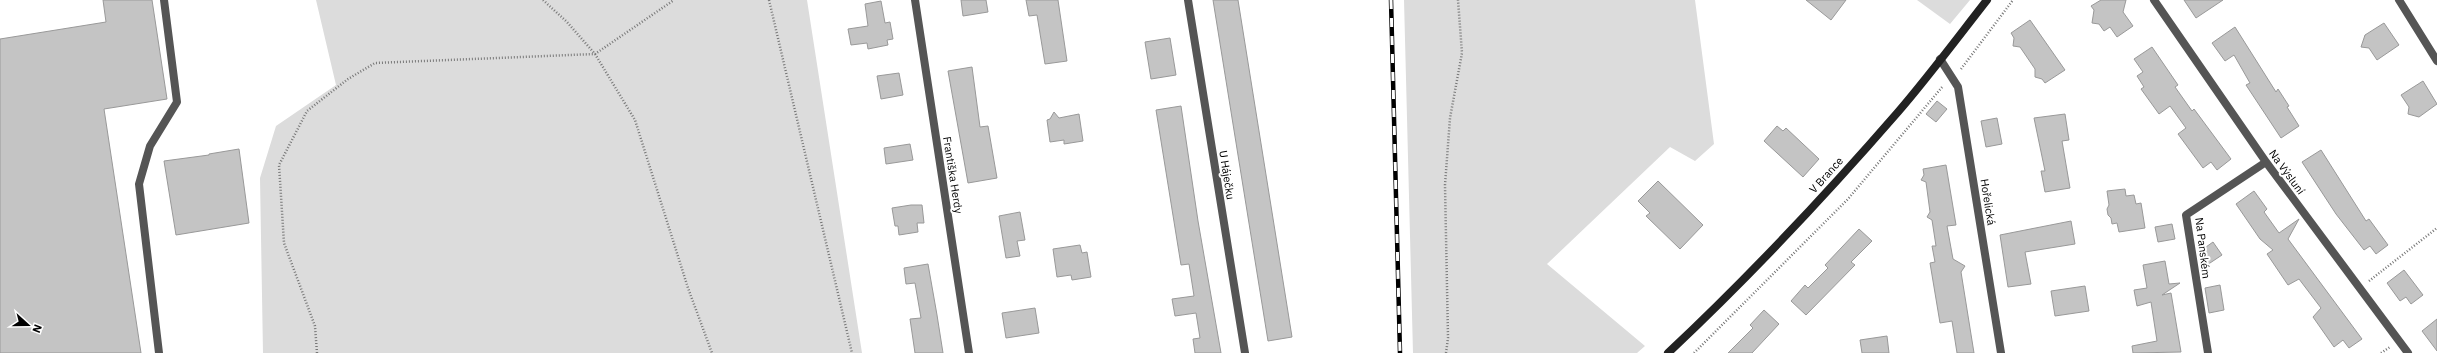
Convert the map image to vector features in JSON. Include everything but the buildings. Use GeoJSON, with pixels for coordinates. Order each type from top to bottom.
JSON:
{"type":"FeatureCollection","features":[{"type":"Feature","properties":{"kind":"main road","name":"V Brance"},"geometry":{"type":"LineString","coordinates":[[1668,353],[1727,298],[1791,231],[1899,111],[1987,0]]}},
{"type":"Feature","properties":{"kind":"street"},"geometry":{"type":"LineString","coordinates":[[159,353],[139,184],[150,146],[177,102],[164,0]]}},
{"type":"Feature","properties":{"kind":"street","name":"Františka Herdy"},"geometry":{"type":"LineString","coordinates":[[915,0],[969,353]]}},
{"type":"Feature","properties":{"kind":"street","name":"U Háječku"},"geometry":{"type":"LineString","coordinates":[[1188,0],[1245,353]]}},
{"type":"Feature","properties":{"kind":"street","name":"Na Výsluní"},"geometry":{"type":"LineString","coordinates":[[2154,0],[2266,162],[2408,353]]}},
{"type":"Feature","properties":{"kind":"street"},"geometry":{"type":"LineString","coordinates":[[2399,0],[2437,61]]}},
{"type":"Feature","properties":{"kind":"street","name":"Hořelická"},"geometry":{"type":"LineString","coordinates":[[1940,60],[1952,75],[1959,93],[2001,353]]}},
{"type":"Feature","properties":{"kind":"street","name":"Na Panském"},"geometry":{"type":"LineString","coordinates":[[2208,353],[2186,215],[2266,162]]}},
{"type":"Feature","properties":{"kind":"path"},"geometry":{"type":"LineString","coordinates":[[543,0],[567,22],[596,54],[635,120],[688,288],[712,353]]}},
{"type":"Feature","properties":{"kind":"path"},"geometry":{"type":"LineString","coordinates":[[317,353],[315,326],[284,243],[279,165],[307,112],[348,79],[375,63],[596,54],[674,0]]}},
{"type":"Feature","properties":{"kind":"path"},"geometry":{"type":"LineString","coordinates":[[769,0],[852,353]]}},
{"type":"Feature","properties":{"kind":"path"},"geometry":{"type":"LineString","coordinates":[[1446,353],[1448,338],[1446,179],[1450,118],[1462,53],[1458,0]]}},
{"type":"Feature","properties":{"kind":"path"},"geometry":{"type":"LineString","coordinates":[[1694,353],[1848,199],[1952,75],[1962,68],[2013,0]]}},
{"type":"Feature","properties":{"kind":"path"},"geometry":{"type":"LineString","coordinates":[[2360,288],[2437,228]]}},
{"type":"Feature","properties":{"kind":"shaded area"},"geometry":{"type":"Polygon","coordinates":[[[316,0],[807,0],[862,353],[263,353],[260,178],[276,126],[336,85],[316,0]]]}},
{"type":"Feature","properties":{"kind":"shaded area"},"geometry":{"type":"Polygon","coordinates":[[[1404,0],[1695,0],[1714,144],[1695,161],[1670,147],[1547,264],[1645,346],[1637,353],[1413,353],[1404,0]]]}},
{"type":"Feature","properties":{"kind":"shaded area"},"geometry":{"type":"Polygon","coordinates":[[[1917,0],[1970,0],[1950,24],[1917,0]]]}},
{"type":"Feature","properties":{"kind":"railway"},"geometry":{"type":"LineString","coordinates":[[1391,0],[1400,353]]}}]}
